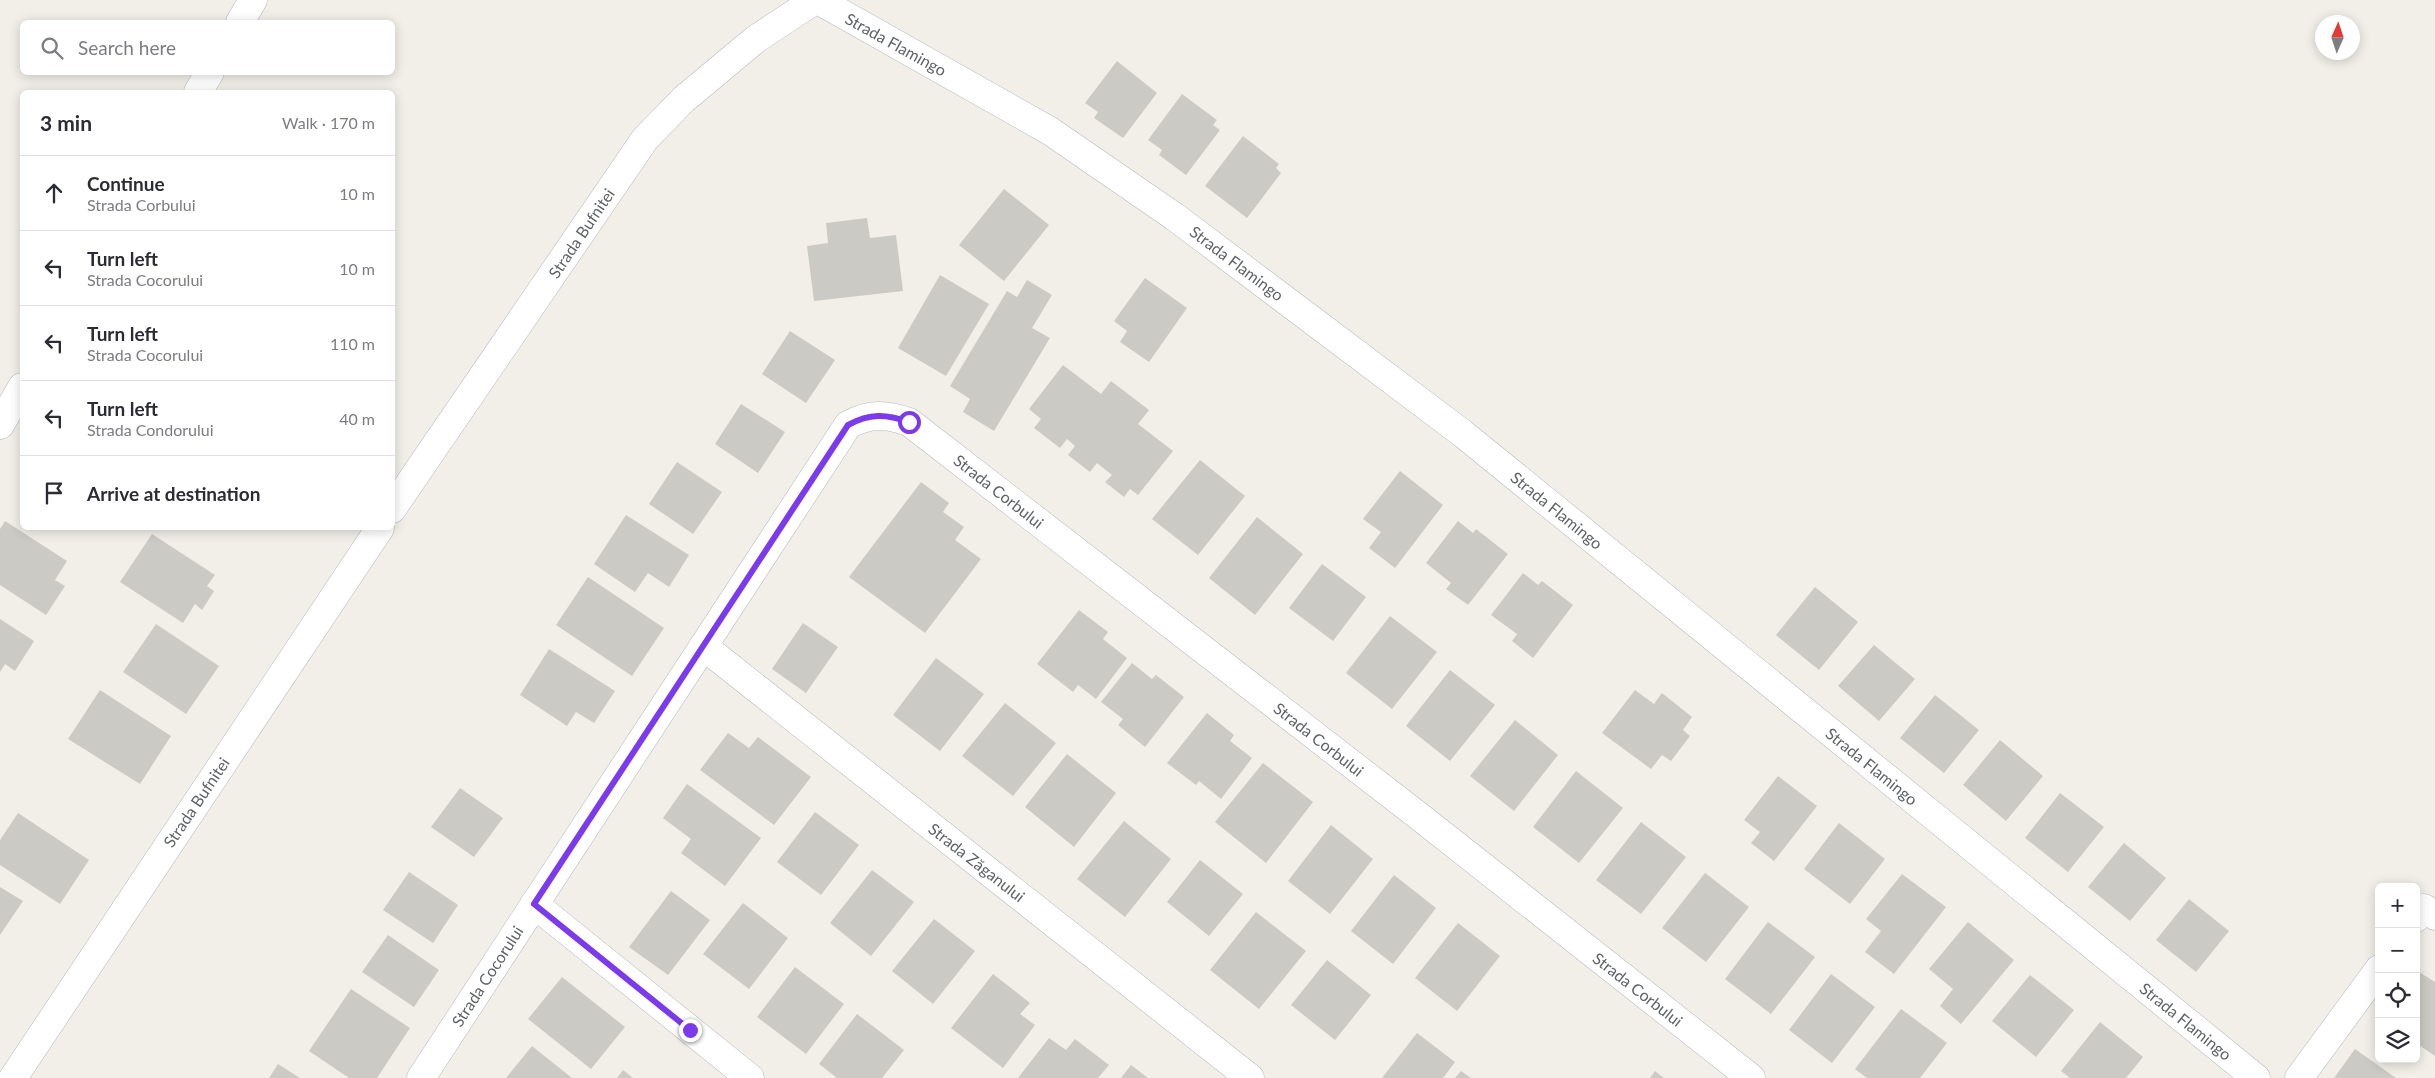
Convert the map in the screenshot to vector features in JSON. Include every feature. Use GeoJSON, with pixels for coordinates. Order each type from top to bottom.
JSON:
{"type":"FeatureCollection","features":[{"type":"Feature","properties":{"kind":"street"},"geometry":{"type":"LineString","coordinates":[[241,20],[253,0]]}},
{"type":"Feature","properties":{"kind":"street","name":"Strada Bufnitei"},"geometry":{"type":"LineString","coordinates":[[395,505],[645,140],[684,99],[756,39],[816,0]]}},
{"type":"Feature","properties":{"kind":"street","name":"Strada Flamingo"},"geometry":{"type":"LineString","coordinates":[[816,0],[1050,131],[1107,168],[1199,235],[1462,433],[2256,1078]]}},
{"type":"Feature","properties":{"kind":"street"},"geometry":{"type":"LineString","coordinates":[[199,90],[208,75]]}},
{"type":"Feature","properties":{"kind":"street"},"geometry":{"type":"LineString","coordinates":[[0,425],[20,390]]}},
{"type":"Feature","properties":{"kind":"street","name":"Strada Cocorului"},"geometry":{"type":"LineString","coordinates":[[420,1078],[848,425],[863,417],[879,414]]}},
{"type":"Feature","properties":{"kind":"street","name":"Strada Corbului"},"geometry":{"type":"LineString","coordinates":[[879,414],[909,422],[1420,817],[1751,1078]]}},
{"type":"Feature","properties":{"kind":"street","name":"Strada Bufnitei"},"geometry":{"type":"LineString","coordinates":[[13,1078],[379,530]]}},
{"type":"Feature","properties":{"kind":"street","name":"Strada Zăganului"},"geometry":{"type":"LineString","coordinates":[[703,646],[1250,1078]]}},
{"type":"Feature","properties":{"kind":"street"},"geometry":{"type":"LineString","coordinates":[[534,904],[750,1078]]}},
{"type":"Feature","properties":{"kind":"street"},"geometry":{"type":"LineString","coordinates":[[2298,1078],[2376,973]]}},
{"type":"Feature","properties":{"kind":"building"},"geometry":{"type":"Polygon","coordinates":[[[1117,61],[1157,93],[1123,138],[1094,118],[1098,112],[1085,103],[1117,61]]]}},
{"type":"Feature","properties":{"kind":"building"},"geometry":{"type":"Polygon","coordinates":[[[1182,94],[1217,120],[1213,125],[1220,130],[1186,175],[1159,155],[1162,150],[1148,140],[1182,94]]]}},
{"type":"Feature","properties":{"kind":"building"},"geometry":{"type":"Polygon","coordinates":[[[1243,136],[1279,164],[1276,168],[1281,173],[1247,218],[1205,186],[1243,136]]]}},
{"type":"Feature","properties":{"kind":"building"},"geometry":{"type":"Polygon","coordinates":[[[1004,189],[1049,225],[1004,281],[959,245],[1004,189]]]}},
{"type":"Feature","properties":{"kind":"building"},"geometry":{"type":"Polygon","coordinates":[[[867,218],[870,238],[896,235],[903,291],[814,301],[807,246],[828,243],[826,223],[867,218]]]}},
{"type":"Feature","properties":{"kind":"building"},"geometry":{"type":"Polygon","coordinates":[[[940,275],[989,304],[946,376],[898,348],[940,275]]]}},
{"type":"Feature","properties":{"kind":"building"},"geometry":{"type":"Polygon","coordinates":[[[1145,278],[1187,308],[1149,362],[1120,342],[1127,331],[1114,321],[1145,278]]]}},
{"type":"Feature","properties":{"kind":"building"},"geometry":{"type":"Polygon","coordinates":[[[1027,280],[1052,295],[1032,328],[1050,338],[994,431],[963,412],[970,399],[950,386],[1007,291],[1017,297],[1027,280]]]}},
{"type":"Feature","properties":{"kind":"building"},"geometry":{"type":"Polygon","coordinates":[[[790,331],[835,360],[806,403],[762,374],[790,331]]]}},
{"type":"Feature","properties":{"kind":"building"},"geometry":{"type":"Polygon","coordinates":[[[1063,365],[1101,394],[1111,381],[1149,410],[1138,424],[1173,451],[1138,495],[1130,489],[1124,497],[1105,482],[1112,475],[1097,463],[1090,472],[1068,455],[1075,446],[1067,439],[1060,448],[1034,428],[1041,419],[1029,409],[1063,365]]]}},
{"type":"Feature","properties":{"kind":"building"},"geometry":{"type":"Polygon","coordinates":[[[741,404],[785,432],[758,473],[715,444],[741,404]]]}},
{"type":"Feature","properties":{"kind":"building"},"geometry":{"type":"Polygon","coordinates":[[[1200,460],[1245,496],[1198,555],[1152,519],[1200,460]]]}},
{"type":"Feature","properties":{"kind":"building"},"geometry":{"type":"Polygon","coordinates":[[[677,462],[722,492],[693,534],[649,504],[677,462]]]}},
{"type":"Feature","properties":{"kind":"building"},"geometry":{"type":"Polygon","coordinates":[[[1400,471],[1443,505],[1395,568],[1369,548],[1381,532],[1363,519],[1400,471]]]}},
{"type":"Feature","properties":{"kind":"building"},"geometry":{"type":"Polygon","coordinates":[[[921,482],[949,503],[943,512],[964,527],[955,540],[981,559],[925,633],[849,577],[921,482]]]}},
{"type":"Feature","properties":{"kind":"building"},"geometry":{"type":"Polygon","coordinates":[[[626,515],[689,555],[669,587],[648,573],[635,592],[594,564],[626,515]]]}},
{"type":"Feature","properties":{"kind":"building"},"geometry":{"type":"Polygon","coordinates":[[[1257,517],[1303,554],[1255,615],[1209,578],[1257,517]]]}},
{"type":"Feature","properties":{"kind":"building"},"geometry":{"type":"Polygon","coordinates":[[[5,521],[67,561],[55,580],[65,586],[46,615],[0,585],[0,529],[5,521]]]}},
{"type":"Feature","properties":{"kind":"building"},"geometry":{"type":"Polygon","coordinates":[[[1458,521],[1473,533],[1476,529],[1508,554],[1468,605],[1446,589],[1451,583],[1426,563],[1458,521]]]}},
{"type":"Feature","properties":{"kind":"building"},"geometry":{"type":"Polygon","coordinates":[[[152,534],[215,575],[207,586],[214,591],[202,610],[195,604],[183,623],[120,582],[152,534]]]}},
{"type":"Feature","properties":{"kind":"building"},"geometry":{"type":"Polygon","coordinates":[[[1322,564],[1366,597],[1333,641],[1289,608],[1322,564]]]}},
{"type":"Feature","properties":{"kind":"building"},"geometry":{"type":"Polygon","coordinates":[[[1523,573],[1538,585],[1542,581],[1573,605],[1533,658],[1512,641],[1517,634],[1491,615],[1523,573]]]}},
{"type":"Feature","properties":{"kind":"building"},"geometry":{"type":"Polygon","coordinates":[[[588,577],[664,628],[632,676],[556,625],[588,577]]]}},
{"type":"Feature","properties":{"kind":"building"},"geometry":{"type":"Polygon","coordinates":[[[1815,587],[1858,622],[1819,670],[1776,635],[1815,587]]]}},
{"type":"Feature","properties":{"kind":"building"},"geometry":{"type":"Polygon","coordinates":[[[1079,610],[1108,632],[1103,639],[1127,658],[1096,699],[1078,685],[1073,692],[1037,664],[1079,610]]]}},
{"type":"Feature","properties":{"kind":"building"},"geometry":{"type":"Polygon","coordinates":[[[1390,616],[1437,652],[1392,709],[1346,673],[1390,616]]]}},
{"type":"Feature","properties":{"kind":"building"},"geometry":{"type":"Polygon","coordinates":[[[0,619],[34,641],[15,671],[5,664],[0,672],[0,619]]]}},
{"type":"Feature","properties":{"kind":"building"},"geometry":{"type":"Polygon","coordinates":[[[803,623],[838,647],[806,693],[772,669],[803,623]]]}},
{"type":"Feature","properties":{"kind":"building"},"geometry":{"type":"Polygon","coordinates":[[[156,624],[219,666],[186,714],[123,672],[156,624]]]}},
{"type":"Feature","properties":{"kind":"building"},"geometry":{"type":"Polygon","coordinates":[[[1874,645],[1915,679],[1879,721],[1838,686],[1874,645]]]}},
{"type":"Feature","properties":{"kind":"building"},"geometry":{"type":"Polygon","coordinates":[[[549,649],[615,691],[594,723],[576,712],[567,726],[520,695],[549,649]]]}},
{"type":"Feature","properties":{"kind":"building"},"geometry":{"type":"Polygon","coordinates":[[[936,658],[984,694],[940,751],[893,715],[936,658]]]}},
{"type":"Feature","properties":{"kind":"building"},"geometry":{"type":"Polygon","coordinates":[[[1132,663],[1152,679],[1156,675],[1184,697],[1145,747],[1118,725],[1123,719],[1101,702],[1132,663]]]}},
{"type":"Feature","properties":{"kind":"building"},"geometry":{"type":"Polygon","coordinates":[[[1450,670],[1495,705],[1450,761],[1406,726],[1450,670]]]}},
{"type":"Feature","properties":{"kind":"building"},"geometry":{"type":"Polygon","coordinates":[[[100,690],[171,736],[140,784],[68,739],[100,690]]]}},
{"type":"Feature","properties":{"kind":"building"},"geometry":{"type":"Polygon","coordinates":[[[1635,690],[1654,704],[1662,693],[1692,717],[1683,730],[1690,736],[1671,761],[1662,755],[1651,769],[1602,733],[1635,690]]]}},
{"type":"Feature","properties":{"kind":"building"},"geometry":{"type":"Polygon","coordinates":[[[1935,695],[1979,730],[1944,773],[1900,738],[1935,695]]]}},
{"type":"Feature","properties":{"kind":"building"},"geometry":{"type":"Polygon","coordinates":[[[1005,703],[1056,743],[1013,796],[962,756],[1005,703]]]}},
{"type":"Feature","properties":{"kind":"building"},"geometry":{"type":"Polygon","coordinates":[[[1207,713],[1234,735],[1230,741],[1252,758],[1221,799],[1199,781],[1196,785],[1167,763],[1207,713]]]}},
{"type":"Feature","properties":{"kind":"building"},"geometry":{"type":"Polygon","coordinates":[[[1515,720],[1558,755],[1514,811],[1470,776],[1515,720]]]}},
{"type":"Feature","properties":{"kind":"building"},"geometry":{"type":"Polygon","coordinates":[[[728,733],[749,748],[758,737],[811,777],[774,825],[700,770],[728,733]]]}},
{"type":"Feature","properties":{"kind":"building"},"geometry":{"type":"Polygon","coordinates":[[[2000,740],[2043,776],[2006,821],[1963,785],[2000,740]]]}},
{"type":"Feature","properties":{"kind":"building"},"geometry":{"type":"Polygon","coordinates":[[[1067,754],[1116,793],[1074,847],[1025,807],[1067,754]]]}},
{"type":"Feature","properties":{"kind":"building"},"geometry":{"type":"Polygon","coordinates":[[[1263,763],[1313,802],[1266,863],[1215,822],[1263,763]]]}},
{"type":"Feature","properties":{"kind":"building"},"geometry":{"type":"Polygon","coordinates":[[[1576,771],[1623,808],[1579,863],[1533,827],[1576,771]]]}},
{"type":"Feature","properties":{"kind":"building"},"geometry":{"type":"Polygon","coordinates":[[[1778,776],[1817,806],[1774,861],[1751,843],[1760,832],[1744,820],[1778,776]]]}},
{"type":"Feature","properties":{"kind":"building"},"geometry":{"type":"Polygon","coordinates":[[[687,784],[761,838],[725,886],[681,853],[691,839],[663,818],[687,784]]]}},
{"type":"Feature","properties":{"kind":"building"},"geometry":{"type":"Polygon","coordinates":[[[460,788],[503,818],[474,857],[431,827],[460,788]]]}},
{"type":"Feature","properties":{"kind":"building"},"geometry":{"type":"Polygon","coordinates":[[[2060,793],[2104,827],[2068,872],[2025,838],[2060,793]]]}},
{"type":"Feature","properties":{"kind":"building"},"geometry":{"type":"Polygon","coordinates":[[[815,812],[859,845],[821,895],[777,862],[815,812]]]}},
{"type":"Feature","properties":{"kind":"building"},"geometry":{"type":"Polygon","coordinates":[[[18,813],[89,860],[60,904],[0,865],[0,840],[18,813]]]}},
{"type":"Feature","properties":{"kind":"building"},"geometry":{"type":"Polygon","coordinates":[[[1124,821],[1171,859],[1125,917],[1077,879],[1124,821]]]}},
{"type":"Feature","properties":{"kind":"building"},"geometry":{"type":"Polygon","coordinates":[[[1641,822],[1686,857],[1641,914],[1596,880],[1641,822]]]}},
{"type":"Feature","properties":{"kind":"building"},"geometry":{"type":"Polygon","coordinates":[[[1839,823],[1885,859],[1850,904],[1804,869],[1839,823]]]}},
{"type":"Feature","properties":{"kind":"building"},"geometry":{"type":"Polygon","coordinates":[[[1331,825],[1373,859],[1330,914],[1288,881],[1331,825]]]}},
{"type":"Feature","properties":{"kind":"building"},"geometry":{"type":"Polygon","coordinates":[[[2124,843],[2166,878],[2130,921],[2088,887],[2124,843]]]}},
{"type":"Feature","properties":{"kind":"building"},"geometry":{"type":"Polygon","coordinates":[[[1200,860],[1243,894],[1209,936],[1167,902],[1200,860]]]}},
{"type":"Feature","properties":{"kind":"building"},"geometry":{"type":"Polygon","coordinates":[[[872,870],[914,902],[871,956],[830,923],[872,870]]]}},
{"type":"Feature","properties":{"kind":"building"},"geometry":{"type":"Polygon","coordinates":[[[409,872],[458,905],[433,943],[383,910],[409,872]]]}},
{"type":"Feature","properties":{"kind":"building"},"geometry":{"type":"Polygon","coordinates":[[[1705,873],[1749,907],[1706,962],[1662,928],[1705,873]]]}},
{"type":"Feature","properties":{"kind":"building"},"geometry":{"type":"Polygon","coordinates":[[[1902,874],[1946,907],[1894,974],[1865,952],[1881,931],[1866,919],[1902,874]]]}},
{"type":"Feature","properties":{"kind":"building"},"geometry":{"type":"Polygon","coordinates":[[[1394,875],[1436,908],[1393,964],[1351,931],[1394,875]]]}},
{"type":"Feature","properties":{"kind":"building"},"geometry":{"type":"Polygon","coordinates":[[[0,887],[23,901],[0,935],[0,887]]]}},
{"type":"Feature","properties":{"kind":"building"},"geometry":{"type":"Polygon","coordinates":[[[671,891],[710,920],[668,975],[629,947],[671,891]]]}},
{"type":"Feature","properties":{"kind":"building"},"geometry":{"type":"Polygon","coordinates":[[[2189,899],[2229,931],[2196,972],[2156,940],[2189,899]]]}},
{"type":"Feature","properties":{"kind":"building"},"geometry":{"type":"Polygon","coordinates":[[[743,903],[788,938],[749,989],[703,954],[743,903]]]}},
{"type":"Feature","properties":{"kind":"building"},"geometry":{"type":"Polygon","coordinates":[[[1256,912],[1306,951],[1259,1009],[1210,970],[1256,912]]]}},
{"type":"Feature","properties":{"kind":"building"},"geometry":{"type":"Polygon","coordinates":[[[934,919],[975,951],[933,1004],[892,971],[934,919]]]}},
{"type":"Feature","properties":{"kind":"building"},"geometry":{"type":"Polygon","coordinates":[[[1768,922],[1815,957],[1771,1014],[1725,979],[1768,922]]]}},
{"type":"Feature","properties":{"kind":"building"},"geometry":{"type":"Polygon","coordinates":[[[1968,922],[2014,960],[1961,1024],[1940,1006],[1953,989],[1929,969],[1968,922]]]}},
{"type":"Feature","properties":{"kind":"building"},"geometry":{"type":"Polygon","coordinates":[[[1458,923],[1500,956],[1457,1011],[1415,978],[1458,923]]]}},
{"type":"Feature","properties":{"kind":"building"},"geometry":{"type":"Polygon","coordinates":[[[388,935],[439,970],[414,1007],[362,972],[388,935]]]}},
{"type":"Feature","properties":{"kind":"building"},"geometry":{"type":"Polygon","coordinates":[[[1327,960],[1371,995],[1335,1040],[1291,1005],[1327,960]]]}},
{"type":"Feature","properties":{"kind":"building"},"geometry":{"type":"Polygon","coordinates":[[[795,967],[844,1004],[806,1054],[757,1017],[795,967]]]}},
{"type":"Feature","properties":{"kind":"building"},"geometry":{"type":"Polygon","coordinates":[[[2420,973],[2435,982],[2435,1056],[2420,1046],[2420,973]]]}},
{"type":"Feature","properties":{"kind":"building"},"geometry":{"type":"Polygon","coordinates":[[[993,974],[1030,1003],[1020,1014],[1035,1025],[1003,1068],[951,1028],[993,974]]]}},
{"type":"Feature","properties":{"kind":"building"},"geometry":{"type":"Polygon","coordinates":[[[1831,974],[1875,1007],[1832,1063],[1789,1030],[1831,974]]]}},
{"type":"Feature","properties":{"kind":"building"},"geometry":{"type":"Polygon","coordinates":[[[2030,975],[2074,1010],[2036,1057],[1992,1021],[2030,975]]]}},
{"type":"Feature","properties":{"kind":"building"},"geometry":{"type":"Polygon","coordinates":[[[562,977],[625,1027],[591,1069],[528,1019],[562,977]]]}},
{"type":"Feature","properties":{"kind":"building"},"geometry":{"type":"Polygon","coordinates":[[[351,989],[410,1028],[377,1078],[349,1078],[309,1051],[351,989]]]}},
{"type":"Feature","properties":{"kind":"building"},"geometry":{"type":"Polygon","coordinates":[[[1901,1009],[1947,1043],[1920,1078],[1867,1078],[1855,1069],[1901,1009]]]}},
{"type":"Feature","properties":{"kind":"building"},"geometry":{"type":"Polygon","coordinates":[[[857,1014],[904,1050],[882,1078],[837,1078],[819,1064],[857,1014]]]}},
{"type":"Feature","properties":{"kind":"building"},"geometry":{"type":"Polygon","coordinates":[[[2100,1022],[2143,1057],[2126,1078],[2070,1078],[2061,1071],[2100,1022]]]}},
{"type":"Feature","properties":{"kind":"building"},"geometry":{"type":"Polygon","coordinates":[[[1417,1033],[1455,1062],[1443,1078],[1382,1078],[1417,1033]]]}},
{"type":"Feature","properties":{"kind":"building"},"geometry":{"type":"Polygon","coordinates":[[[1049,1038],[1066,1050],[1075,1039],[1109,1065],[1098,1078],[1018,1078],[1049,1038]]]}},
{"type":"Feature","properties":{"kind":"building"},"geometry":{"type":"Polygon","coordinates":[[[532,1046],[572,1078],[506,1078],[532,1046]]]}},
{"type":"Feature","properties":{"kind":"building"},"geometry":{"type":"Polygon","coordinates":[[[2355,1049],[2396,1078],[2334,1078],[2355,1049]]]}},
{"type":"Feature","properties":{"kind":"building"},"geometry":{"type":"Polygon","coordinates":[[[278,1064],[300,1078],[269,1078],[278,1064]]]}},
{"type":"Feature","properties":{"kind":"building"},"geometry":{"type":"Polygon","coordinates":[[[1131,1065],[1148,1078],[1121,1078],[1131,1065]]]}},
{"type":"Feature","properties":{"kind":"building"},"geometry":{"type":"Polygon","coordinates":[[[623,1070],[633,1078],[617,1078],[623,1070]]]}},
{"type":"Feature","properties":{"kind":"building"},"geometry":{"type":"Polygon","coordinates":[[[1461,1071],[1471,1078],[1455,1078],[1461,1071]]]}},
{"type":"Feature","properties":{"kind":"building"},"geometry":{"type":"Polygon","coordinates":[[[1655,1071],[1664,1078],[1650,1078],[1655,1071]]]}},
{"type":"Feature","properties":{"kind":"route"},"geometry":{"type":"LineString","coordinates":[[690,1030],[534,904],[848,425],[863,417],[879,414],[909,422]]}}]}
